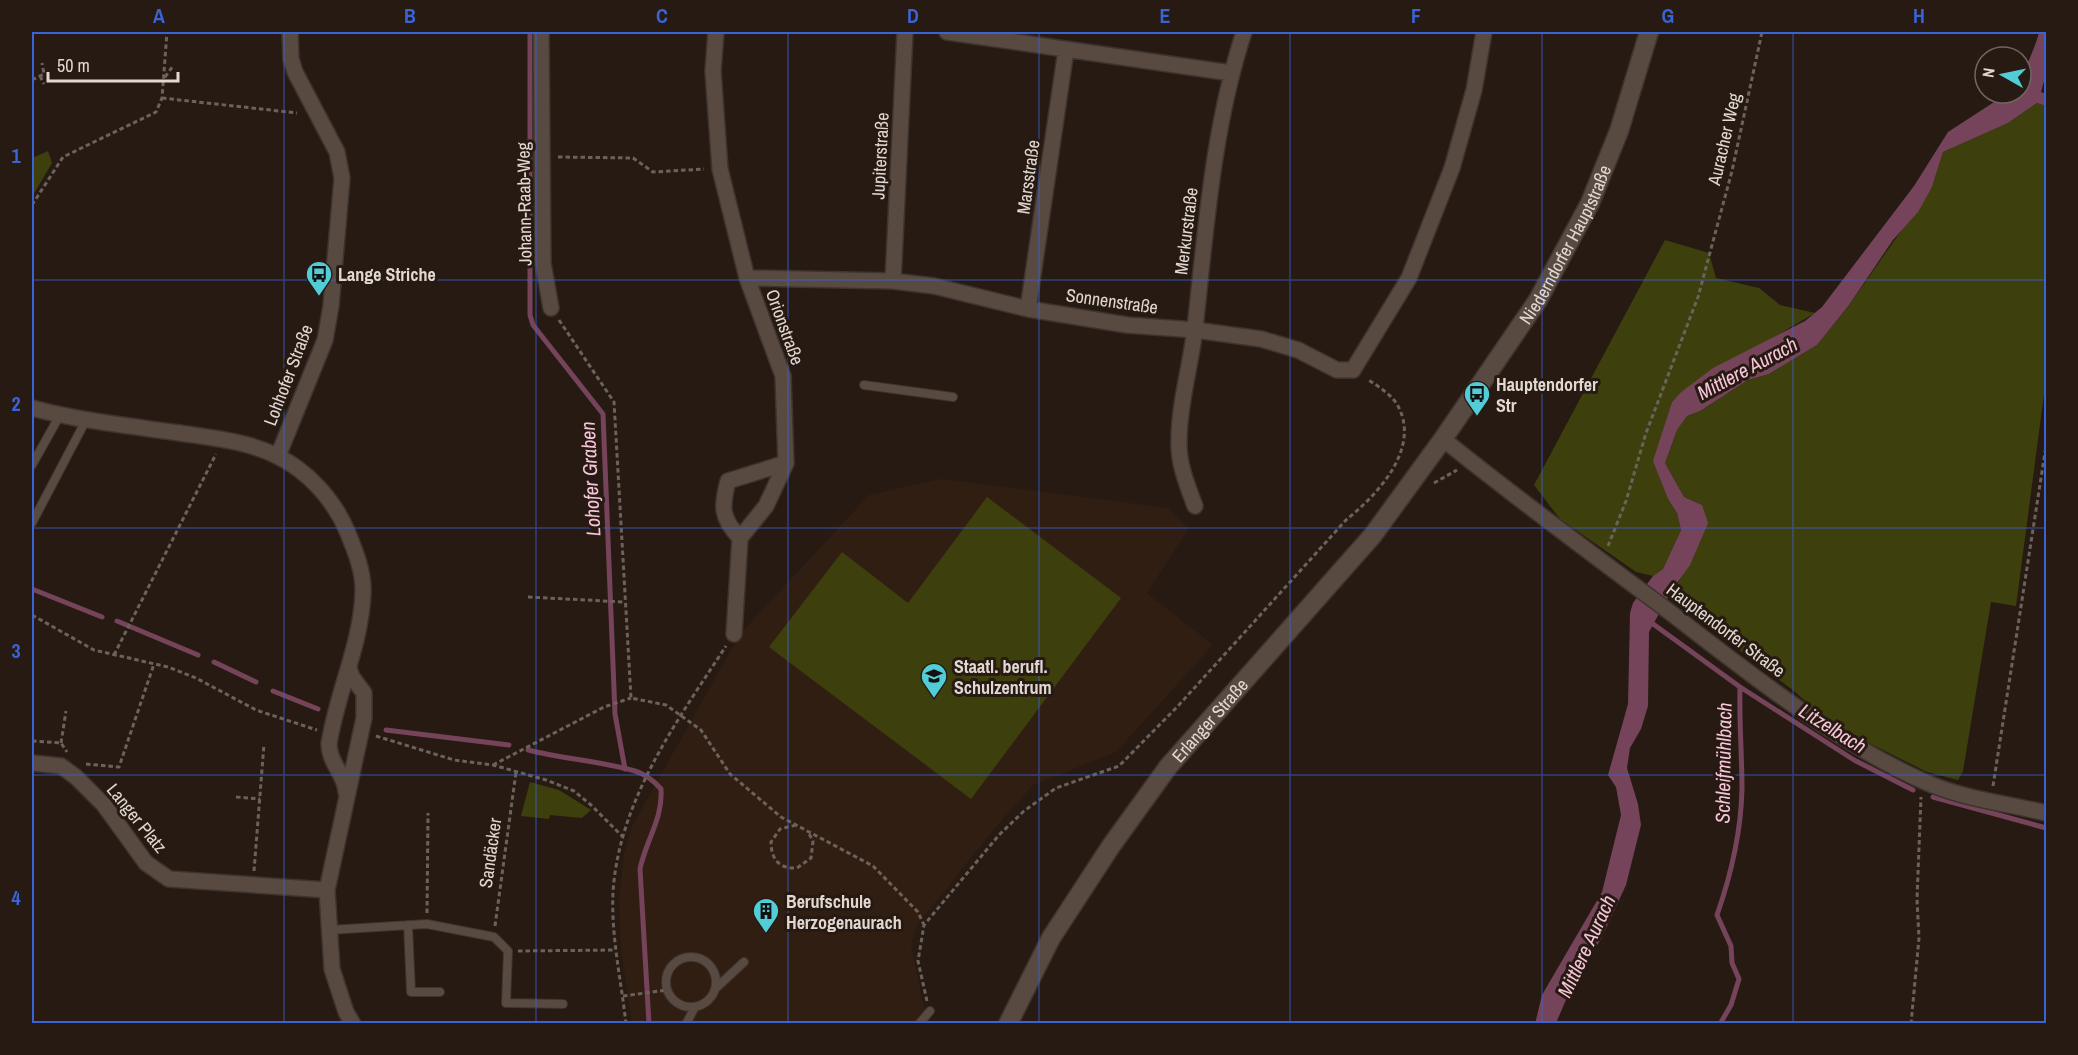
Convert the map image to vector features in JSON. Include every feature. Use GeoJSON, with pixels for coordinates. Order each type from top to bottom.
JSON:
{"type":"FeatureCollection","features":[{"type":"Feature","properties":{"kind":"street","name":"Lohhofer Straße"},"geometry":{"type":"LineString","coordinates":[[278,456],[325,340],[331,306],[342,178],[337,153],[295,72],[291,58],[290,32]]}},
{"type":"Feature","properties":{"kind":"street","name":"Johann-Raab-Weg"},"geometry":{"type":"LineString","coordinates":[[541,32],[543,262],[551,308]]}},
{"type":"Feature","properties":{"kind":"street"},"geometry":{"type":"LineString","coordinates":[[716,32],[713,80],[720,169],[747,278]]}},
{"type":"Feature","properties":{"kind":"street","name":"Jupiterstraße"},"geometry":{"type":"LineString","coordinates":[[894,281],[904,32]]}},
{"type":"Feature","properties":{"kind":"street"},"geometry":{"type":"LineString","coordinates":[[947,32],[1231,73]]}},
{"type":"Feature","properties":{"kind":"street","name":"Merkurstraße"},"geometry":{"type":"LineString","coordinates":[[1195,506],[1182,472],[1179,441],[1195,330],[1209,196],[1231,73],[1244,32]]}},
{"type":"Feature","properties":{"kind":"street"},"geometry":{"type":"LineString","coordinates":[[1353,370],[1409,278],[1436,210],[1452,168],[1474,90],[1484,32]]}},
{"type":"Feature","properties":{"kind":"street","name":"Niederndorfer Hauptstraße"},"geometry":{"type":"LineString","coordinates":[[1443,439],[1538,300],[1585,212],[1619,132],[1649,32]]}},
{"type":"Feature","properties":{"kind":"street","name":"Marsstraße"},"geometry":{"type":"LineString","coordinates":[[1029,309],[1066,50]]}},
{"type":"Feature","properties":{"kind":"street","name":"Sonnenstraße"},"geometry":{"type":"LineString","coordinates":[[747,278],[894,281],[934,286],[1029,309],[1127,326],[1195,330],[1261,339],[1298,350],[1337,370],[1353,370]]}},
{"type":"Feature","properties":{"kind":"street","name":"Orionstraße"},"geometry":{"type":"LineString","coordinates":[[740,538],[766,506],[786,462],[783,376],[747,278]]}},
{"type":"Feature","properties":{"kind":"street"},"geometry":{"type":"LineString","coordinates":[[32,408],[86,420],[224,439],[278,456],[324,493],[343,521],[356,551],[363,590],[360,631],[329,744],[331,757],[344,780],[346,792]]}},
{"type":"Feature","properties":{"kind":"street","name":"Hauptendorfer Straße"},"geometry":{"type":"LineString","coordinates":[[1443,439],[1712,645],[1810,716],[1924,782],[1968,796],[2046,813]]}},
{"type":"Feature","properties":{"kind":"street","name":"Erlanger Straße"},"geometry":{"type":"LineString","coordinates":[[1008,1023],[1052,938],[1111,846],[1168,767],[1373,536],[1443,439]]}},
{"type":"Feature","properties":{"kind":"street"},"geometry":{"type":"LineString","coordinates":[[734,634],[740,538],[726,523],[722,501],[728,481],[786,462]]}},
{"type":"Feature","properties":{"kind":"street"},"geometry":{"type":"LineString","coordinates":[[349,668],[352,677],[364,693],[364,718],[346,792],[327,890],[332,969],[346,1012],[353,1023]]}},
{"type":"Feature","properties":{"kind":"street","name":"Langer Platz"},"geometry":{"type":"LineString","coordinates":[[32,763],[61,766],[76,777],[104,805],[157,873],[169,879],[327,890]]}},
{"type":"Feature","properties":{"kind":"lane"},"geometry":{"type":"LineString","coordinates":[[864,385],[953,397]]}},
{"type":"Feature","properties":{"kind":"lane"},"geometry":{"type":"LineString","coordinates":[[32,465],[60,415]]}},
{"type":"Feature","properties":{"kind":"lane"},"geometry":{"type":"LineString","coordinates":[[32,523],[86,420]]}},
{"type":"Feature","properties":{"kind":"lane"},"geometry":{"type":"LineString","coordinates":[[329,930],[427,924],[494,937],[508,951],[506,1003],[563,1004]]}},
{"type":"Feature","properties":{"kind":"lane"},"geometry":{"type":"LineString","coordinates":[[408,925],[411,992],[440,992]]}},
{"type":"Feature","properties":{"kind":"lane"},"geometry":{"type":"LineString","coordinates":[[716,988],[714,969],[708,962],[694,956],[677,961],[667,975],[667,990],[674,1001],[682,1006],[694,1007],[707,1002],[716,988],[744,962]]}},
{"type":"Feature","properties":{"kind":"lane"},"geometry":{"type":"LineString","coordinates":[[686,1023],[694,1007]]}},
{"type":"Feature","properties":{"kind":"lane"},"geometry":{"type":"LineString","coordinates":[[920,1023],[930,1011]]}},
{"type":"Feature","properties":{"kind":"path"},"geometry":{"type":"LineString","coordinates":[[32,205],[63,158],[156,112],[162,98],[167,32]]}},
{"type":"Feature","properties":{"kind":"path","name":"Auracher Weg"},"geometry":{"type":"LineString","coordinates":[[1606,551],[1626,501],[1646,433],[1698,297],[1732,171],[1762,32]]}},
{"type":"Feature","properties":{"kind":"path"},"geometry":{"type":"LineString","coordinates":[[32,80],[44,74],[42,63]]}},
{"type":"Feature","properties":{"kind":"path"},"geometry":{"type":"LineString","coordinates":[[164,78],[173,66]]}},
{"type":"Feature","properties":{"kind":"path"},"geometry":{"type":"LineString","coordinates":[[40,76],[44,84]]}},
{"type":"Feature","properties":{"kind":"path"},"geometry":{"type":"LineString","coordinates":[[162,98],[317,115]]}},
{"type":"Feature","properties":{"kind":"path"},"geometry":{"type":"LineString","coordinates":[[542,157],[633,158],[654,172],[720,169]]}},
{"type":"Feature","properties":{"kind":"path"},"geometry":{"type":"LineString","coordinates":[[551,308],[614,402],[631,698]]}},
{"type":"Feature","properties":{"kind":"path"},"geometry":{"type":"LineString","coordinates":[[930,1011],[918,961],[924,925],[999,835],[1024,811],[1067,783],[1102,774],[1119,766],[1209,672],[1346,520],[1368,502],[1396,464],[1405,426],[1398,406],[1389,395],[1353,370]]}},
{"type":"Feature","properties":{"kind":"path"},"geometry":{"type":"LineString","coordinates":[[114,656],[224,439]]}},
{"type":"Feature","properties":{"kind":"path"},"geometry":{"type":"LineString","coordinates":[[1993,790],[2046,446]]}},
{"type":"Feature","properties":{"kind":"path"},"geometry":{"type":"LineString","coordinates":[[528,597],[624,602]]}},
{"type":"Feature","properties":{"kind":"path"},"geometry":{"type":"LineString","coordinates":[[626,1023],[615,950],[613,893],[622,836],[640,790],[654,764],[681,716],[734,634]]}},
{"type":"Feature","properties":{"kind":"path"},"geometry":{"type":"LineString","coordinates":[[120,767],[154,664]]}},
{"type":"Feature","properties":{"kind":"path"},"geometry":{"type":"LineString","coordinates":[[494,765],[604,707],[631,698],[666,705],[701,730],[730,774],[781,817],[873,866],[918,912],[924,925]]}},
{"type":"Feature","properties":{"kind":"path"},"geometry":{"type":"LineString","coordinates":[[61,743],[66,711]]}},
{"type":"Feature","properties":{"kind":"path"},"geometry":{"type":"LineString","coordinates":[[253,885],[264,744]]}},
{"type":"Feature","properties":{"kind":"path","name":"Sandäcker"},"geometry":{"type":"LineString","coordinates":[[494,937],[517,772]]}},
{"type":"Feature","properties":{"kind":"path"},"geometry":{"type":"LineString","coordinates":[[1911,1023],[1919,938],[1917,899],[1921,797],[1924,782]]}},
{"type":"Feature","properties":{"kind":"path"},"geometry":{"type":"LineString","coordinates":[[236,797],[260,799]]}},
{"type":"Feature","properties":{"kind":"path"},"geometry":{"type":"LineString","coordinates":[[427,924],[428,813]]}},
{"type":"Feature","properties":{"kind":"path"},"geometry":{"type":"LineString","coordinates":[[800,826],[786,826],[774,835],[771,852],[782,866],[797,868],[811,858],[813,841],[805,829]]}},
{"type":"Feature","properties":{"kind":"path"},"geometry":{"type":"LineString","coordinates":[[508,951],[615,950]]}},
{"type":"Feature","properties":{"kind":"path"},"geometry":{"type":"LineString","coordinates":[[623,996],[667,990]]}},
{"type":"Feature","properties":{"kind":"shaded area"},"geometry":{"type":"Polygon","coordinates":[[[2037,103],[2046,106],[2046,379],[2016,606],[1991,602],[1963,771],[1958,780],[1927,772],[1851,734],[1813,708],[1714,631],[1672,590],[1694,550],[1702,505],[1684,497],[1665,463],[1677,430],[1687,416],[1700,411],[1748,380],[1769,374],[1817,345],[1849,305],[1932,187],[1943,152],[2008,123],[2037,103]]]}},
{"type":"Feature","properties":{"kind":"shaded area"},"geometry":{"type":"Polygon","coordinates":[[[48,151],[52,163],[32,197],[32,158],[48,151]]]}},
{"type":"Feature","properties":{"kind":"shaded area"},"geometry":{"type":"Polygon","coordinates":[[[1665,240],[1709,253],[1716,278],[1759,288],[1780,305],[1815,313],[1694,384],[1680,393],[1672,402],[1654,461],[1668,499],[1677,513],[1681,530],[1663,569],[1653,576],[1636,572],[1560,519],[1534,485],[1665,240]]]}},
{"type":"Feature","properties":{"kind":"shaded area","name":"Staatl. berufl. Schulzentrum"},"geometry":{"type":"Polygon","coordinates":[[[941,479],[1168,508],[1189,528],[1147,593],[1213,645],[1116,752],[1033,785],[995,828],[917,925],[911,944],[927,1023],[632,1024],[621,950],[619,899],[624,854],[632,826],[740,634],[869,495],[941,479]]]}},
{"type":"Feature","properties":{"kind":"shaded area"},"geometry":{"type":"Polygon","coordinates":[[[987,497],[1121,598],[971,799],[769,647],[842,552],[908,603],[987,497]]]}},
{"type":"Feature","properties":{"kind":"shaded area"},"geometry":{"type":"Polygon","coordinates":[[[530,782],[559,790],[591,810],[582,818],[550,815],[549,819],[521,816],[530,782]]]}},
{"type":"Feature","properties":{"kind":"water","name":"Mittlere Aurach"},"geometry":{"type":"Polygon","coordinates":[[[2039,32],[2046,32],[2046,74],[2041,92],[2046,94],[2046,106],[2037,103],[2008,123],[1943,152],[1932,187],[1918,212],[1893,240],[1849,305],[1817,345],[1769,374],[1748,380],[1700,411],[1687,416],[1677,430],[1665,463],[1684,497],[1702,505],[1708,523],[1690,565],[1672,590],[1649,632],[1648,706],[1641,729],[1630,748],[1627,768],[1638,804],[1641,825],[1626,885],[1601,939],[1572,986],[1556,1023],[1535,1024],[1542,995],[1602,892],[1621,815],[1616,787],[1608,775],[1628,704],[1630,613],[1633,603],[1653,576],[1663,569],[1681,530],[1677,513],[1668,499],[1653,461],[1672,402],[1680,393],[1713,368],[1805,321],[1822,307],[1914,186],[1948,132],[1990,105],[2033,105],[2033,50],[2039,32]]]}},
{"type":"Feature","properties":{"kind":"waterway","name":"Lohofer Graben"},"geometry":{"type":"LineString","coordinates":[[530,32],[530,315],[533,325],[603,414],[615,714],[625,769]]}},
{"type":"Feature","properties":{"kind":"waterway","name":"Lohofer Graben"},"geometry":{"type":"LineString","coordinates":[[32,589],[102,617]]}},
{"type":"Feature","properties":{"kind":"waterway","name":"Lohofer Graben"},"geometry":{"type":"LineString","coordinates":[[117,621],[198,655]]}},
{"type":"Feature","properties":{"kind":"waterway","name":"Schleifmühlbach"},"geometry":{"type":"LineString","coordinates":[[1649,621],[1740,687],[1742,789],[1740,821],[1731,869],[1717,915],[1731,946],[1732,963],[1739,979],[1731,1005],[1720,1024]]}},
{"type":"Feature","properties":{"kind":"waterway","name":"Lohofer Graben"},"geometry":{"type":"LineString","coordinates":[[214,662],[256,682]]}},
{"type":"Feature","properties":{"kind":"waterway","name":"Litzelbach"},"geometry":{"type":"LineString","coordinates":[[1740,687],[1854,760],[1913,790]]}},
{"type":"Feature","properties":{"kind":"waterway","name":"Lohofer Graben"},"geometry":{"type":"LineString","coordinates":[[273,691],[318,709]]}},
{"type":"Feature","properties":{"kind":"waterway","name":"Lohofer Graben"},"geometry":{"type":"LineString","coordinates":[[386,730],[509,745]]}},
{"type":"Feature","properties":{"kind":"waterway","name":"Lohofer Graben"},"geometry":{"type":"LineString","coordinates":[[528,750],[635,771],[649,778],[661,789],[657,820],[640,869],[649,1024]]}},
{"type":"Feature","properties":{"kind":"waterway","name":"Litzelbach"},"geometry":{"type":"LineString","coordinates":[[1933,797],[2046,828]]}},
{"type":"Feature","properties":{"kind":"place","name":"Lange Striche"},"geometry":{"type":"Point","coordinates":[319,297]}},
{"type":"Feature","properties":{"kind":"place","name":"Hauptendorfer Str"},"geometry":{"type":"Point","coordinates":[1477,417]}},
{"type":"Feature","properties":{"kind":"place","name":"Staatl. berufl. Schulzentrum"},"geometry":{"type":"Point","coordinates":[934,699]}},
{"type":"Feature","properties":{"kind":"place","name":"Berufschule Herzogenaurach"},"geometry":{"type":"Point","coordinates":[766,934]}}]}
